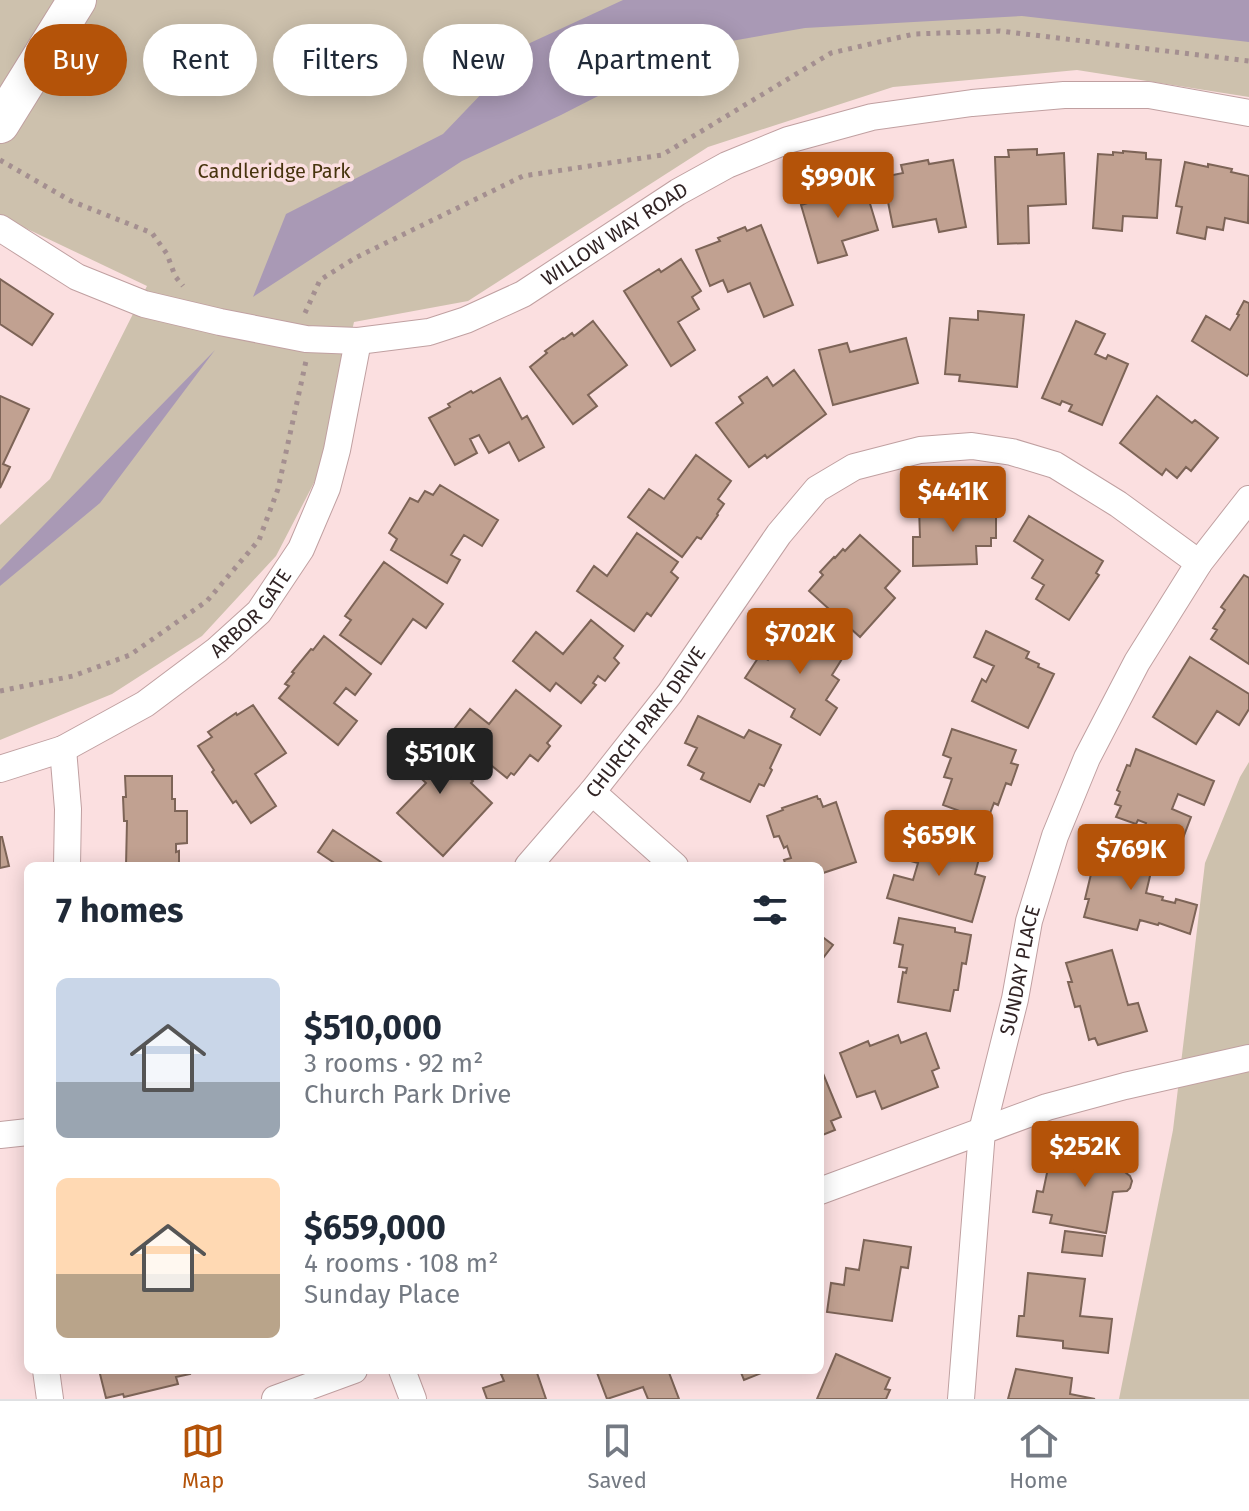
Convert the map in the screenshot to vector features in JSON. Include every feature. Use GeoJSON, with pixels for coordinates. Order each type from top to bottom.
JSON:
{"type":"FeatureCollection","features":[{"type":"Feature","properties":{"kind":"street"},"geometry":{"type":"LineString","coordinates":[[0,124],[77,0]]}},
{"type":"Feature","properties":{"kind":"street","name":"WILLOW WAY ROAD"},"geometry":{"type":"LineString","coordinates":[[0,228],[77,277],[144,304],[220,322],[306,326],[358,341],[429,332],[466,320],[523,294],[678,192],[727,165],[788,140],[872,117],[972,103],[1078,95],[1149,95],[1249,113]]}},
{"type":"Feature","properties":{"kind":"street","name":"ARBOR GATE"},"geometry":{"type":"LineString","coordinates":[[0,769],[63,749],[145,704],[217,650],[259,612],[301,549],[327,488],[358,341]]}},
{"type":"Feature","properties":{"kind":"street","name":"CHURCH PARK DRIVE"},"geometry":{"type":"LineString","coordinates":[[531,862],[592,792],[670,693],[779,534],[817,489],[854,467],[920,450],[972,446],[1012,452],[1055,465],[1118,504],[1199,563]]}},
{"type":"Feature","properties":{"kind":"street","name":"SUNDAY PLACE"},"geometry":{"type":"LineString","coordinates":[[961,1399],[982,1131],[1015,999],[1029,921],[1055,836],[1087,758],[1137,662],[1199,563],[1249,499]]}},
{"type":"Feature","properties":{"kind":"street"},"geometry":{"type":"LineString","coordinates":[[63,749],[68,809],[67,862]]}},
{"type":"Feature","properties":{"kind":"street"},"geometry":{"type":"LineString","coordinates":[[592,792],[671,862]]}},
{"type":"Feature","properties":{"kind":"street"},"geometry":{"type":"LineString","coordinates":[[824,1190],[1047,1107],[1249,1058]]}},
{"type":"Feature","properties":{"kind":"street"},"geometry":{"type":"LineString","coordinates":[[0,1135],[24,1132]]}},
{"type":"Feature","properties":{"kind":"street"},"geometry":{"type":"LineString","coordinates":[[47,1374],[50,1399]]}},
{"type":"Feature","properties":{"kind":"street"},"geometry":{"type":"LineString","coordinates":[[275,1399],[343,1374]]}},
{"type":"Feature","properties":{"kind":"street"},"geometry":{"type":"LineString","coordinates":[[404,1374],[413,1399]]}},
{"type":"Feature","properties":{"kind":"path"},"geometry":{"type":"LineString","coordinates":[[0,691],[73,676],[130,655],[207,601],[259,540],[278,489],[306,363],[306,326],[320,280],[355,258],[523,176],[662,155],[831,53],[914,34],[1000,31],[1249,61]]}},
{"type":"Feature","properties":{"kind":"path"},"geometry":{"type":"LineString","coordinates":[[0,160],[71,201],[152,233],[167,254],[175,276],[184,288]]}},
{"type":"Feature","properties":{"kind":"path"},"geometry":{"type":"LineString","coordinates":[[290,312],[306,326]]}},
{"type":"Feature","properties":{"kind":"green space","name":"Candleridge Park"},"geometry":{"type":"Polygon","coordinates":[[[0,0],[1249,0],[1249,97],[1077,70],[893,87],[708,147],[468,301],[354,322],[318,475],[276,556],[202,636],[112,694],[0,740],[0,525],[50,479],[147,286],[0,216],[0,0]]]}},
{"type":"Feature","properties":{"kind":"green space"},"geometry":{"type":"Polygon","coordinates":[[[1249,762],[1249,1399],[1119,1399],[1173,1130],[1205,863],[1249,762]]]}},
{"type":"Feature","properties":{"kind":"shaded area"},"geometry":{"type":"Polygon","coordinates":[[[623,0],[1249,0],[1249,42],[1022,16],[805,28],[739,40],[739,24],[571,24],[623,0]]]}},
{"type":"Feature","properties":{"kind":"shaded area"},"geometry":{"type":"Polygon","coordinates":[[[549,34],[549,96],[598,96],[462,161],[253,297],[286,214],[443,134],[479,96],[533,96],[533,42],[549,34]]]}},
{"type":"Feature","properties":{"kind":"shaded area"},"geometry":{"type":"Polygon","coordinates":[[[215,350],[100,503],[0,586],[0,570],[215,350]]]}},
{"type":"Feature","properties":{"kind":"building"},"geometry":{"type":"Polygon","coordinates":[[[1037,149],[1037,155],[1064,153],[1066,204],[1028,206],[1029,243],[998,244],[995,157],[1009,157],[1008,150],[1037,149]]]}},
{"type":"Feature","properties":{"kind":"building"},"geometry":{"type":"Polygon","coordinates":[[[1113,152],[1146,153],[1146,159],[1161,160],[1157,218],[1123,216],[1122,231],[1093,228],[1098,154],[1113,155],[1113,152]]]}},
{"type":"Feature","properties":{"kind":"building"},"geometry":{"type":"Polygon","coordinates":[[[928,160],[929,164],[953,160],[966,227],[939,232],[936,219],[893,227],[883,177],[903,173],[901,165],[928,160]]]}},
{"type":"Feature","properties":{"kind":"building"},"geometry":{"type":"Polygon","coordinates":[[[1185,162],[1232,169],[1231,172],[1249,176],[1248,223],[1225,218],[1223,230],[1207,227],[1205,239],[1177,233],[1182,207],[1176,206],[1185,162]]]}},
{"type":"Feature","properties":{"kind":"building"},"geometry":{"type":"Polygon","coordinates":[[[852,184],[853,187],[864,184],[878,230],[842,241],[847,255],[818,263],[801,205],[814,201],[812,196],[852,184]]]}},
{"type":"Feature","properties":{"kind":"building"},"geometry":{"type":"Polygon","coordinates":[[[761,225],[793,305],[764,317],[750,283],[728,292],[723,280],[710,286],[696,250],[745,227],[747,231],[761,225]]]}},
{"type":"Feature","properties":{"kind":"building"},"geometry":{"type":"Polygon","coordinates":[[[681,259],[701,291],[692,297],[699,309],[678,322],[695,350],[671,366],[624,291],[681,259]]]}},
{"type":"Feature","properties":{"kind":"building"},"geometry":{"type":"Polygon","coordinates":[[[0,279],[53,314],[32,345],[0,324],[0,279]]]}},
{"type":"Feature","properties":{"kind":"building"},"geometry":{"type":"Polygon","coordinates":[[[1244,301],[1249,303],[1247,376],[1192,341],[1206,316],[1230,330],[1244,301]]]}},
{"type":"Feature","properties":{"kind":"building"},"geometry":{"type":"Polygon","coordinates":[[[978,311],[1024,315],[1017,387],[959,381],[960,375],[945,374],[950,318],[978,320],[978,311]]]}},
{"type":"Feature","properties":{"kind":"building"},"geometry":{"type":"Polygon","coordinates":[[[593,321],[627,365],[588,395],[597,406],[573,424],[530,367],[547,353],[545,351],[572,333],[574,336],[593,321]]]}},
{"type":"Feature","properties":{"kind":"building"},"geometry":{"type":"Polygon","coordinates":[[[1076,321],[1105,334],[1095,354],[1106,359],[1108,355],[1128,364],[1102,425],[1069,411],[1072,405],[1062,401],[1060,405],[1042,398],[1076,321]]]}},
{"type":"Feature","properties":{"kind":"building"},"geometry":{"type":"Polygon","coordinates":[[[906,338],[918,383],[833,405],[819,350],[847,343],[850,352],[906,338]]]}},
{"type":"Feature","properties":{"kind":"building"},"geometry":{"type":"Polygon","coordinates":[[[794,370],[826,414],[767,458],[765,455],[749,467],[716,423],[743,403],[739,397],[767,377],[773,386],[794,370]]]}},
{"type":"Feature","properties":{"kind":"building"},"geometry":{"type":"Polygon","coordinates":[[[500,378],[522,419],[527,416],[544,447],[519,461],[509,442],[489,453],[479,435],[470,439],[477,453],[455,465],[429,418],[471,391],[473,393],[500,378]]]}},
{"type":"Feature","properties":{"kind":"building"},"geometry":{"type":"Polygon","coordinates":[[[0,396],[29,409],[3,464],[10,467],[0,488],[0,396]]]}},
{"type":"Feature","properties":{"kind":"building"},"geometry":{"type":"Polygon","coordinates":[[[1157,396],[1218,438],[1191,471],[1186,467],[1177,478],[1166,469],[1162,475],[1120,443],[1157,396]]]}},
{"type":"Feature","properties":{"kind":"building"},"geometry":{"type":"Polygon","coordinates":[[[696,455],[731,481],[718,499],[724,504],[718,515],[701,539],[697,537],[682,557],[628,517],[649,489],[664,499],[696,455]]]}},
{"type":"Feature","properties":{"kind":"building"},"geometry":{"type":"Polygon","coordinates":[[[440,485],[498,520],[482,546],[464,535],[451,555],[460,560],[447,583],[391,550],[397,539],[389,533],[410,498],[418,502],[425,491],[433,495],[440,485]]]}},
{"type":"Feature","properties":{"kind":"building"},"geometry":{"type":"Polygon","coordinates":[[[942,499],[968,499],[968,506],[981,505],[981,511],[996,511],[996,538],[991,538],[991,546],[976,546],[977,564],[913,566],[913,537],[920,537],[919,508],[942,508],[942,499]]]}},
{"type":"Feature","properties":{"kind":"building"},"geometry":{"type":"Polygon","coordinates":[[[1029,516],[1103,561],[1096,573],[1099,575],[1069,620],[1036,599],[1044,585],[1032,578],[1043,560],[1014,541],[1029,516]]]}},
{"type":"Feature","properties":{"kind":"building"},"geometry":{"type":"Polygon","coordinates":[[[637,533],[678,562],[671,572],[678,578],[651,616],[647,613],[634,631],[577,591],[594,566],[607,576],[637,533]]]}},
{"type":"Feature","properties":{"kind":"building"},"geometry":{"type":"Polygon","coordinates":[[[860,535],[900,571],[885,588],[895,598],[860,637],[809,591],[823,575],[820,572],[860,535]]]}},
{"type":"Feature","properties":{"kind":"building"},"geometry":{"type":"Polygon","coordinates":[[[384,562],[443,604],[426,628],[413,619],[381,664],[340,635],[351,620],[345,616],[384,562]]]}},
{"type":"Feature","properties":{"kind":"building"},"geometry":{"type":"Polygon","coordinates":[[[1244,575],[1249,578],[1249,664],[1211,639],[1217,630],[1213,628],[1225,610],[1221,607],[1244,575]]]}},
{"type":"Feature","properties":{"kind":"building"},"geometry":{"type":"Polygon","coordinates":[[[591,620],[623,646],[614,658],[619,663],[605,681],[598,676],[593,683],[596,685],[581,703],[556,683],[550,691],[513,661],[536,632],[563,654],[591,620]]]}},
{"type":"Feature","properties":{"kind":"building"},"geometry":{"type":"Polygon","coordinates":[[[781,623],[808,639],[812,633],[845,654],[832,675],[839,680],[826,700],[837,708],[820,735],[791,717],[795,709],[745,678],[760,655],[768,660],[776,648],[769,643],[781,623]]]}},
{"type":"Feature","properties":{"kind":"building"},"geometry":{"type":"Polygon","coordinates":[[[986,631],[1029,652],[1026,658],[1054,674],[1028,728],[972,701],[982,679],[986,682],[994,666],[974,657],[986,631]]]}},
{"type":"Feature","properties":{"kind":"building"},"geometry":{"type":"Polygon","coordinates":[[[324,636],[371,674],[355,695],[346,688],[334,703],[357,721],[338,745],[279,698],[289,686],[285,684],[292,672],[324,636]]]}},
{"type":"Feature","properties":{"kind":"building"},"geometry":{"type":"Polygon","coordinates":[[[1190,657],[1249,694],[1249,709],[1239,725],[1217,711],[1196,744],[1153,717],[1190,657]]]}},
{"type":"Feature","properties":{"kind":"building"},"geometry":{"type":"Polygon","coordinates":[[[516,690],[561,726],[538,761],[530,755],[514,775],[511,773],[507,778],[451,733],[470,709],[489,724],[516,690]]]}},
{"type":"Feature","properties":{"kind":"building"},"geometry":{"type":"Polygon","coordinates":[[[253,705],[286,753],[255,774],[276,806],[251,823],[236,801],[233,803],[198,746],[212,737],[208,732],[253,705]]]}},
{"type":"Feature","properties":{"kind":"building"},"geometry":{"type":"Polygon","coordinates":[[[698,716],[744,738],[749,730],[781,745],[764,786],[759,784],[750,802],[701,779],[704,773],[688,765],[697,748],[685,743],[698,716]]]}},
{"type":"Feature","properties":{"kind":"building"},"geometry":{"type":"Polygon","coordinates":[[[952,729],[1016,750],[1011,763],[1018,765],[1011,785],[1006,783],[998,805],[994,803],[987,821],[943,805],[952,779],[944,777],[951,758],[943,755],[952,729]]]}},
{"type":"Feature","properties":{"kind":"building"},"geometry":{"type":"Polygon","coordinates":[[[421,732],[492,803],[443,856],[397,813],[426,783],[398,756],[421,732]]]}},
{"type":"Feature","properties":{"kind":"building"},"geometry":{"type":"Polygon","coordinates":[[[1136,749],[1214,781],[1204,805],[1178,794],[1172,809],[1191,817],[1180,846],[1143,831],[1146,823],[1138,820],[1136,824],[1116,817],[1121,806],[1115,804],[1120,792],[1117,790],[1136,749]]]}},
{"type":"Feature","properties":{"kind":"building"},"geometry":{"type":"Polygon","coordinates":[[[125,776],[172,776],[175,811],[187,811],[187,843],[176,844],[179,862],[126,862],[127,821],[124,821],[123,797],[126,797],[125,776]]]}},
{"type":"Feature","properties":{"kind":"building"},"geometry":{"type":"Polygon","coordinates":[[[817,796],[823,807],[836,802],[856,862],[824,873],[824,862],[785,862],[791,858],[787,846],[784,848],[779,836],[774,837],[767,816],[817,796]]]}},
{"type":"Feature","properties":{"kind":"building"},"geometry":{"type":"Polygon","coordinates":[[[333,830],[381,862],[333,862],[318,852],[333,830]]]}},
{"type":"Feature","properties":{"kind":"building"},"geometry":{"type":"Polygon","coordinates":[[[908,831],[945,841],[941,855],[954,859],[958,844],[981,851],[975,874],[985,877],[972,922],[887,898],[894,875],[913,880],[918,863],[900,858],[908,831]]]}},
{"type":"Feature","properties":{"kind":"building"},"geometry":{"type":"Polygon","coordinates":[[[0,837],[9,866],[0,868],[0,837]]]}},
{"type":"Feature","properties":{"kind":"building"},"geometry":{"type":"Polygon","coordinates":[[[1099,841],[1155,855],[1146,893],[1163,897],[1162,900],[1175,903],[1176,899],[1197,905],[1190,934],[1159,923],[1140,920],[1137,930],[1084,917],[1089,899],[1085,899],[1099,841]]]}},
{"type":"Feature","properties":{"kind":"building"},"geometry":{"type":"Polygon","coordinates":[[[899,918],[955,928],[955,932],[971,935],[966,964],[962,963],[958,990],[954,990],[950,1011],[898,1002],[903,972],[906,973],[907,968],[899,967],[903,945],[894,943],[899,918]]]}},
{"type":"Feature","properties":{"kind":"building"},"geometry":{"type":"Polygon","coordinates":[[[824,938],[833,945],[824,957],[824,938]]]}},
{"type":"Feature","properties":{"kind":"building"},"geometry":{"type":"Polygon","coordinates":[[[1112,950],[1128,1005],[1138,1003],[1147,1031],[1098,1045],[1095,1038],[1089,1040],[1080,1006],[1075,1007],[1066,963],[1112,950]]]}},
{"type":"Feature","properties":{"kind":"building"},"geometry":{"type":"Polygon","coordinates":[[[926,1033],[939,1068],[932,1071],[938,1087],[882,1109],[875,1091],[857,1097],[840,1053],[868,1041],[870,1046],[898,1035],[901,1043],[926,1033]]]}},
{"type":"Feature","properties":{"kind":"building"},"geometry":{"type":"Polygon","coordinates":[[[824,1076],[841,1117],[831,1121],[835,1130],[824,1134],[824,1076]]]}},
{"type":"Feature","properties":{"kind":"building"},"geometry":{"type":"Polygon","coordinates":[[[1100,1144],[1128,1149],[1125,1172],[1132,1181],[1127,1191],[1113,1192],[1106,1233],[1050,1223],[1052,1215],[1033,1212],[1037,1191],[1043,1192],[1048,1168],[1063,1170],[1064,1158],[1079,1160],[1081,1149],[1099,1152],[1100,1144]]]}},
{"type":"Feature","properties":{"kind":"building"},"geometry":{"type":"Polygon","coordinates":[[[1065,1231],[1105,1236],[1102,1256],[1062,1252],[1065,1231]]]}},
{"type":"Feature","properties":{"kind":"building"},"geometry":{"type":"Polygon","coordinates":[[[864,1240],[911,1247],[908,1268],[901,1267],[892,1321],[827,1312],[831,1283],[844,1285],[846,1268],[859,1270],[864,1240]]]}},
{"type":"Feature","properties":{"kind":"building"},"geometry":{"type":"Polygon","coordinates":[[[1028,1273],[1085,1279],[1080,1316],[1112,1319],[1108,1353],[1063,1348],[1063,1341],[1017,1336],[1019,1316],[1024,1316],[1028,1273]]]}},
{"type":"Feature","properties":{"kind":"building"},"geometry":{"type":"Polygon","coordinates":[[[836,1354],[890,1378],[885,1389],[890,1390],[886,1399],[817,1399],[836,1354]]]}},
{"type":"Feature","properties":{"kind":"building"},"geometry":{"type":"Polygon","coordinates":[[[1016,1369],[1072,1378],[1070,1394],[1095,1399],[1008,1399],[1016,1369]]]}},
{"type":"Feature","properties":{"kind":"building"},"geometry":{"type":"Polygon","coordinates":[[[100,1374],[190,1374],[176,1377],[178,1384],[124,1397],[123,1394],[106,1398],[100,1374]]]}},
{"type":"Feature","properties":{"kind":"building"},"geometry":{"type":"Polygon","coordinates":[[[501,1374],[537,1374],[546,1399],[487,1399],[483,1388],[504,1381],[501,1374]]]}},
{"type":"Feature","properties":{"kind":"building"},"geometry":{"type":"Polygon","coordinates":[[[598,1374],[670,1374],[679,1399],[648,1399],[643,1387],[607,1399],[598,1374]]]}},
{"type":"Feature","properties":{"kind":"building"},"geometry":{"type":"Polygon","coordinates":[[[742,1374],[759,1374],[744,1380],[742,1374]]]}}]}
